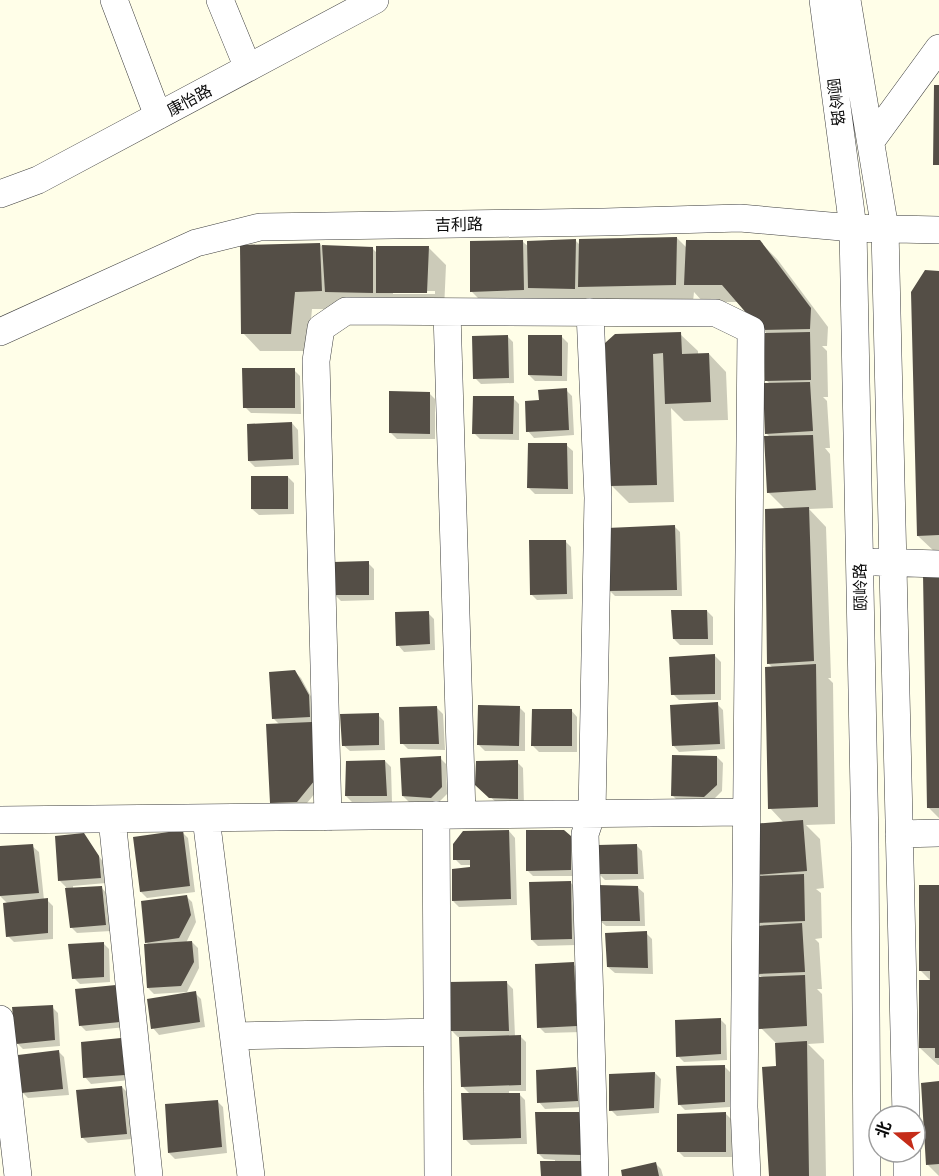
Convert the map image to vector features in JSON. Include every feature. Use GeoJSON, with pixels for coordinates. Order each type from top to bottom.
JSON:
{"type":"FeatureCollection","features":[{"type":"Feature","properties":{"kind":"street"},"geometry":{"type":"LineString","coordinates":[[114,0],[158,116]]}},
{"type":"Feature","properties":{"kind":"street"},"geometry":{"type":"LineString","coordinates":[[220,0],[248,68]]}},
{"type":"Feature","properties":{"kind":"street","name":"康怡路"},"geometry":{"type":"LineString","coordinates":[[0,194],[38,180],[375,0]]}},
{"type":"Feature","properties":{"kind":"street","name":"颐岭路"},"geometry":{"type":"LineString","coordinates":[[823,0],[853,228],[865,843],[867,1176]]}},
{"type":"Feature","properties":{"kind":"street","name":"颐岭路"},"geometry":{"type":"LineString","coordinates":[[847,0],[885,229],[906,1104]]}},
{"type":"Feature","properties":{"kind":"street"},"geometry":{"type":"LineString","coordinates":[[871,141],[939,48]]}},
{"type":"Feature","properties":{"kind":"street","name":"吉利路"},"geometry":{"type":"LineString","coordinates":[[0,332],[196,243],[260,227],[740,218],[853,228],[939,230]]}},
{"type":"Feature","properties":{"kind":"street"},"geometry":{"type":"LineString","coordinates":[[328,817],[316,361],[321,328],[346,311],[590,312],[716,313],[751,330],[744,1107],[747,1176]]}},
{"type":"Feature","properties":{"kind":"street"},"geometry":{"type":"LineString","coordinates":[[438,1176],[437,1032],[449,815],[447,312]]}},
{"type":"Feature","properties":{"kind":"street"},"geometry":{"type":"LineString","coordinates":[[590,312],[598,498],[592,813],[585,834],[595,1176]]}},
{"type":"Feature","properties":{"kind":"street"},"geometry":{"type":"LineString","coordinates":[[860,561],[939,564]]}},
{"type":"Feature","properties":{"kind":"street"},"geometry":{"type":"LineString","coordinates":[[0,820],[746,812]]}},
{"type":"Feature","properties":{"kind":"street"},"geometry":{"type":"LineString","coordinates":[[206,818],[251,1176]]}},
{"type":"Feature","properties":{"kind":"street"},"geometry":{"type":"LineString","coordinates":[[112,819],[149,1176]]}},
{"type":"Feature","properties":{"kind":"street"},"geometry":{"type":"LineString","coordinates":[[899,834],[939,833]]}},
{"type":"Feature","properties":{"kind":"street"},"geometry":{"type":"LineString","coordinates":[[0,1019],[18,1176]]}},
{"type":"Feature","properties":{"kind":"street"},"geometry":{"type":"LineString","coordinates":[[234,1036],[437,1032]]}},
{"type":"Feature","properties":{"kind":"building"},"geometry":{"type":"Polygon","coordinates":[[[934,85],[939,85],[939,165],[933,165],[934,85]]]}},
{"type":"Feature","properties":{"kind":"building"},"geometry":{"type":"Polygon","coordinates":[[[677,237],[676,285],[578,287],[579,239],[677,237]]]}},
{"type":"Feature","properties":{"kind":"building"},"geometry":{"type":"Polygon","coordinates":[[[576,239],[575,289],[528,288],[527,241],[576,239]]]}},
{"type":"Feature","properties":{"kind":"building"},"geometry":{"type":"Polygon","coordinates":[[[523,240],[524,290],[470,292],[470,241],[523,240]]]}},
{"type":"Feature","properties":{"kind":"building"},"geometry":{"type":"Polygon","coordinates":[[[686,240],[760,240],[811,308],[810,329],[761,330],[722,285],[684,285],[686,240]]]}},
{"type":"Feature","properties":{"kind":"building"},"geometry":{"type":"Polygon","coordinates":[[[320,243],[322,291],[295,292],[291,334],[241,334],[240,245],[320,243]]]}},
{"type":"Feature","properties":{"kind":"building"},"geometry":{"type":"Polygon","coordinates":[[[322,245],[373,247],[373,293],[325,292],[322,245]]]}},
{"type":"Feature","properties":{"kind":"building"},"geometry":{"type":"Polygon","coordinates":[[[376,246],[429,246],[427,293],[376,293],[376,246]]]}},
{"type":"Feature","properties":{"kind":"building"},"geometry":{"type":"Polygon","coordinates":[[[925,270],[939,271],[939,535],[917,536],[911,292],[925,270]]]}},
{"type":"Feature","properties":{"kind":"building"},"geometry":{"type":"Polygon","coordinates":[[[681,332],[682,354],[709,353],[711,402],[665,404],[663,353],[653,354],[657,485],[610,486],[605,343],[615,334],[681,332]]]}},
{"type":"Feature","properties":{"kind":"building"},"geometry":{"type":"Polygon","coordinates":[[[810,332],[811,380],[765,381],[764,333],[810,332]]]}},
{"type":"Feature","properties":{"kind":"building"},"geometry":{"type":"Polygon","coordinates":[[[508,335],[509,378],[473,379],[472,336],[508,335]]]}},
{"type":"Feature","properties":{"kind":"building"},"geometry":{"type":"Polygon","coordinates":[[[528,335],[562,335],[562,376],[528,375],[528,335]]]}},
{"type":"Feature","properties":{"kind":"building"},"geometry":{"type":"Polygon","coordinates":[[[242,368],[295,368],[295,408],[243,408],[242,368]]]}},
{"type":"Feature","properties":{"kind":"building"},"geometry":{"type":"Polygon","coordinates":[[[810,382],[813,431],[765,434],[763,383],[810,382]]]}},
{"type":"Feature","properties":{"kind":"building"},"geometry":{"type":"Polygon","coordinates":[[[567,388],[569,430],[526,432],[525,401],[539,400],[538,390],[567,388]]]}},
{"type":"Feature","properties":{"kind":"building"},"geometry":{"type":"Polygon","coordinates":[[[389,391],[430,392],[430,434],[389,433],[389,391]]]}},
{"type":"Feature","properties":{"kind":"building"},"geometry":{"type":"Polygon","coordinates":[[[473,396],[514,396],[513,434],[472,434],[473,396]]]}},
{"type":"Feature","properties":{"kind":"building"},"geometry":{"type":"Polygon","coordinates":[[[292,422],[293,459],[248,461],[247,424],[292,422]]]}},
{"type":"Feature","properties":{"kind":"building"},"geometry":{"type":"Polygon","coordinates":[[[813,435],[816,490],[767,493],[764,436],[813,435]]]}},
{"type":"Feature","properties":{"kind":"building"},"geometry":{"type":"Polygon","coordinates":[[[528,443],[567,443],[568,489],[527,488],[528,443]]]}},
{"type":"Feature","properties":{"kind":"building"},"geometry":{"type":"Polygon","coordinates":[[[251,476],[288,476],[288,509],[251,509],[251,476]]]}},
{"type":"Feature","properties":{"kind":"building"},"geometry":{"type":"Polygon","coordinates":[[[809,507],[814,661],[767,664],[765,509],[809,507]]]}},
{"type":"Feature","properties":{"kind":"building"},"geometry":{"type":"Polygon","coordinates":[[[675,525],[677,590],[607,591],[607,528],[675,525]]]}},
{"type":"Feature","properties":{"kind":"building"},"geometry":{"type":"Polygon","coordinates":[[[529,540],[566,540],[567,594],[530,595],[529,540]]]}},
{"type":"Feature","properties":{"kind":"building"},"geometry":{"type":"Polygon","coordinates":[[[369,561],[369,595],[334,595],[333,562],[369,561]]]}},
{"type":"Feature","properties":{"kind":"building"},"geometry":{"type":"Polygon","coordinates":[[[923,574],[939,574],[939,808],[927,808],[923,574]]]}},
{"type":"Feature","properties":{"kind":"building"},"geometry":{"type":"Polygon","coordinates":[[[671,610],[707,610],[708,639],[673,639],[671,610]]]}},
{"type":"Feature","properties":{"kind":"building"},"geometry":{"type":"Polygon","coordinates":[[[429,611],[430,644],[396,646],[395,612],[429,611]]]}},
{"type":"Feature","properties":{"kind":"building"},"geometry":{"type":"Polygon","coordinates":[[[715,654],[715,694],[671,695],[669,657],[715,654]]]}},
{"type":"Feature","properties":{"kind":"building"},"geometry":{"type":"Polygon","coordinates":[[[816,664],[818,807],[768,809],[765,667],[816,664]]]}},
{"type":"Feature","properties":{"kind":"building"},"geometry":{"type":"Polygon","coordinates":[[[295,670],[309,695],[310,717],[272,719],[269,672],[295,670]]]}},
{"type":"Feature","properties":{"kind":"building"},"geometry":{"type":"Polygon","coordinates":[[[718,702],[720,744],[672,746],[670,705],[718,702]]]}},
{"type":"Feature","properties":{"kind":"building"},"geometry":{"type":"Polygon","coordinates":[[[478,705],[520,706],[519,746],[477,745],[478,705]]]}},
{"type":"Feature","properties":{"kind":"building"},"geometry":{"type":"Polygon","coordinates":[[[437,706],[439,744],[400,744],[399,707],[437,706]]]}},
{"type":"Feature","properties":{"kind":"building"},"geometry":{"type":"Polygon","coordinates":[[[532,709],[572,709],[572,746],[531,746],[532,709]]]}},
{"type":"Feature","properties":{"kind":"building"},"geometry":{"type":"Polygon","coordinates":[[[379,713],[379,745],[342,746],[340,714],[379,713]]]}},
{"type":"Feature","properties":{"kind":"building"},"geometry":{"type":"Polygon","coordinates":[[[312,722],[315,780],[297,802],[270,803],[266,724],[312,722]]]}},
{"type":"Feature","properties":{"kind":"building"},"geometry":{"type":"Polygon","coordinates":[[[672,755],[717,756],[717,785],[704,797],[671,796],[672,755]]]}},
{"type":"Feature","properties":{"kind":"building"},"geometry":{"type":"Polygon","coordinates":[[[441,756],[442,787],[431,798],[402,796],[400,758],[441,756]]]}},
{"type":"Feature","properties":{"kind":"building"},"geometry":{"type":"Polygon","coordinates":[[[385,760],[387,796],[345,796],[346,761],[385,760]]]}},
{"type":"Feature","properties":{"kind":"building"},"geometry":{"type":"Polygon","coordinates":[[[518,760],[518,799],[489,798],[475,785],[476,761],[518,760]]]}},
{"type":"Feature","properties":{"kind":"building"},"geometry":{"type":"Polygon","coordinates":[[[803,820],[807,871],[754,875],[751,824],[803,820]]]}},
{"type":"Feature","properties":{"kind":"building"},"geometry":{"type":"Polygon","coordinates":[[[183,830],[190,886],[140,892],[133,837],[183,830]]]}},
{"type":"Feature","properties":{"kind":"building"},"geometry":{"type":"Polygon","coordinates":[[[509,830],[511,899],[452,901],[452,869],[470,867],[470,860],[453,860],[453,844],[463,831],[509,830]]]}},
{"type":"Feature","properties":{"kind":"building"},"geometry":{"type":"Polygon","coordinates":[[[526,830],[564,830],[571,836],[571,870],[526,871],[526,830]]]}},
{"type":"Feature","properties":{"kind":"building"},"geometry":{"type":"Polygon","coordinates":[[[84,833],[99,856],[101,878],[58,881],[55,836],[84,833]]]}},
{"type":"Feature","properties":{"kind":"building"},"geometry":{"type":"Polygon","coordinates":[[[33,844],[39,893],[0,896],[0,846],[33,844]]]}},
{"type":"Feature","properties":{"kind":"building"},"geometry":{"type":"Polygon","coordinates":[[[637,844],[638,874],[598,874],[598,845],[637,844]]]}},
{"type":"Feature","properties":{"kind":"building"},"geometry":{"type":"Polygon","coordinates":[[[804,874],[805,921],[756,923],[755,876],[804,874]]]}},
{"type":"Feature","properties":{"kind":"building"},"geometry":{"type":"Polygon","coordinates":[[[571,881],[572,939],[531,940],[529,882],[571,881]]]}},
{"type":"Feature","properties":{"kind":"building"},"geometry":{"type":"Polygon","coordinates":[[[597,885],[638,886],[640,921],[598,921],[597,885]]]}},
{"type":"Feature","properties":{"kind":"building"},"geometry":{"type":"Polygon","coordinates":[[[919,885],[939,885],[939,1058],[935,1058],[935,1048],[919,1048],[919,980],[930,980],[930,971],[919,971],[919,885]]]}},
{"type":"Feature","properties":{"kind":"building"},"geometry":{"type":"Polygon","coordinates":[[[102,886],[106,925],[70,928],[65,888],[102,886]]]}},
{"type":"Feature","properties":{"kind":"building"},"geometry":{"type":"Polygon","coordinates":[[[187,895],[191,915],[179,938],[145,943],[141,901],[187,895]]]}},
{"type":"Feature","properties":{"kind":"building"},"geometry":{"type":"Polygon","coordinates":[[[48,898],[48,933],[6,937],[3,903],[48,898]]]}},
{"type":"Feature","properties":{"kind":"building"},"geometry":{"type":"Polygon","coordinates":[[[802,923],[805,972],[757,974],[754,926],[802,923]]]}},
{"type":"Feature","properties":{"kind":"building"},"geometry":{"type":"Polygon","coordinates":[[[647,931],[648,968],[607,967],[605,933],[647,931]]]}},
{"type":"Feature","properties":{"kind":"building"},"geometry":{"type":"Polygon","coordinates":[[[192,941],[194,962],[181,986],[147,988],[144,944],[192,941]]]}},
{"type":"Feature","properties":{"kind":"building"},"geometry":{"type":"Polygon","coordinates":[[[104,942],[104,977],[72,979],[68,944],[104,942]]]}},
{"type":"Feature","properties":{"kind":"building"},"geometry":{"type":"Polygon","coordinates":[[[574,962],[577,1026],[537,1028],[535,964],[574,962]]]}},
{"type":"Feature","properties":{"kind":"building"},"geometry":{"type":"Polygon","coordinates":[[[805,975],[807,1026],[759,1029],[757,977],[805,975]]]}},
{"type":"Feature","properties":{"kind":"building"},"geometry":{"type":"Polygon","coordinates":[[[507,981],[509,1031],[450,1031],[448,982],[507,981]]]}},
{"type":"Feature","properties":{"kind":"building"},"geometry":{"type":"Polygon","coordinates":[[[116,985],[120,1022],[79,1026],[75,989],[116,985]]]}},
{"type":"Feature","properties":{"kind":"building"},"geometry":{"type":"Polygon","coordinates":[[[196,991],[200,1022],[151,1029],[147,999],[196,991]]]}},
{"type":"Feature","properties":{"kind":"building"},"geometry":{"type":"Polygon","coordinates":[[[53,1005],[55,1040],[16,1044],[12,1007],[53,1005]]]}},
{"type":"Feature","properties":{"kind":"building"},"geometry":{"type":"Polygon","coordinates":[[[721,1018],[721,1054],[676,1057],[675,1020],[721,1018]]]}},
{"type":"Feature","properties":{"kind":"building"},"geometry":{"type":"Polygon","coordinates":[[[521,1035],[521,1085],[461,1087],[459,1037],[521,1035]]]}},
{"type":"Feature","properties":{"kind":"building"},"geometry":{"type":"Polygon","coordinates":[[[121,1038],[125,1075],[83,1078],[81,1042],[121,1038]]]}},
{"type":"Feature","properties":{"kind":"building"},"geometry":{"type":"Polygon","coordinates":[[[807,1041],[809,1176],[769,1176],[762,1067],[776,1066],[775,1043],[807,1041]]]}},
{"type":"Feature","properties":{"kind":"building"},"geometry":{"type":"Polygon","coordinates":[[[59,1050],[63,1089],[21,1093],[18,1055],[59,1050]]]}},
{"type":"Feature","properties":{"kind":"building"},"geometry":{"type":"Polygon","coordinates":[[[725,1065],[725,1102],[678,1105],[676,1066],[725,1065]]]}},
{"type":"Feature","properties":{"kind":"building"},"geometry":{"type":"Polygon","coordinates":[[[576,1067],[578,1101],[537,1103],[536,1070],[576,1067]]]}},
{"type":"Feature","properties":{"kind":"building"},"geometry":{"type":"Polygon","coordinates":[[[655,1072],[654,1108],[609,1111],[609,1074],[655,1072]]]}},
{"type":"Feature","properties":{"kind":"building"},"geometry":{"type":"Polygon","coordinates":[[[939,1081],[939,1164],[926,1165],[927,1104],[922,1104],[921,1083],[939,1081]]]}},
{"type":"Feature","properties":{"kind":"building"},"geometry":{"type":"Polygon","coordinates":[[[122,1086],[127,1134],[81,1138],[76,1090],[122,1086]]]}},
{"type":"Feature","properties":{"kind":"building"},"geometry":{"type":"Polygon","coordinates":[[[461,1093],[520,1093],[521,1138],[463,1140],[461,1093]]]}},
{"type":"Feature","properties":{"kind":"building"},"geometry":{"type":"Polygon","coordinates":[[[218,1100],[222,1147],[168,1153],[165,1104],[218,1100]]]}},
{"type":"Feature","properties":{"kind":"building"},"geometry":{"type":"Polygon","coordinates":[[[535,1112],[584,1112],[583,1155],[537,1154],[535,1112]]]}},
{"type":"Feature","properties":{"kind":"building"},"geometry":{"type":"Polygon","coordinates":[[[726,1112],[726,1152],[677,1152],[677,1114],[726,1112]]]}},
{"type":"Feature","properties":{"kind":"building"},"geometry":{"type":"Polygon","coordinates":[[[540,1161],[583,1161],[583,1176],[541,1176],[540,1161]]]}},
{"type":"Feature","properties":{"kind":"building"},"geometry":{"type":"Polygon","coordinates":[[[656,1162],[659,1176],[622,1176],[621,1170],[656,1162]]]}}]}
